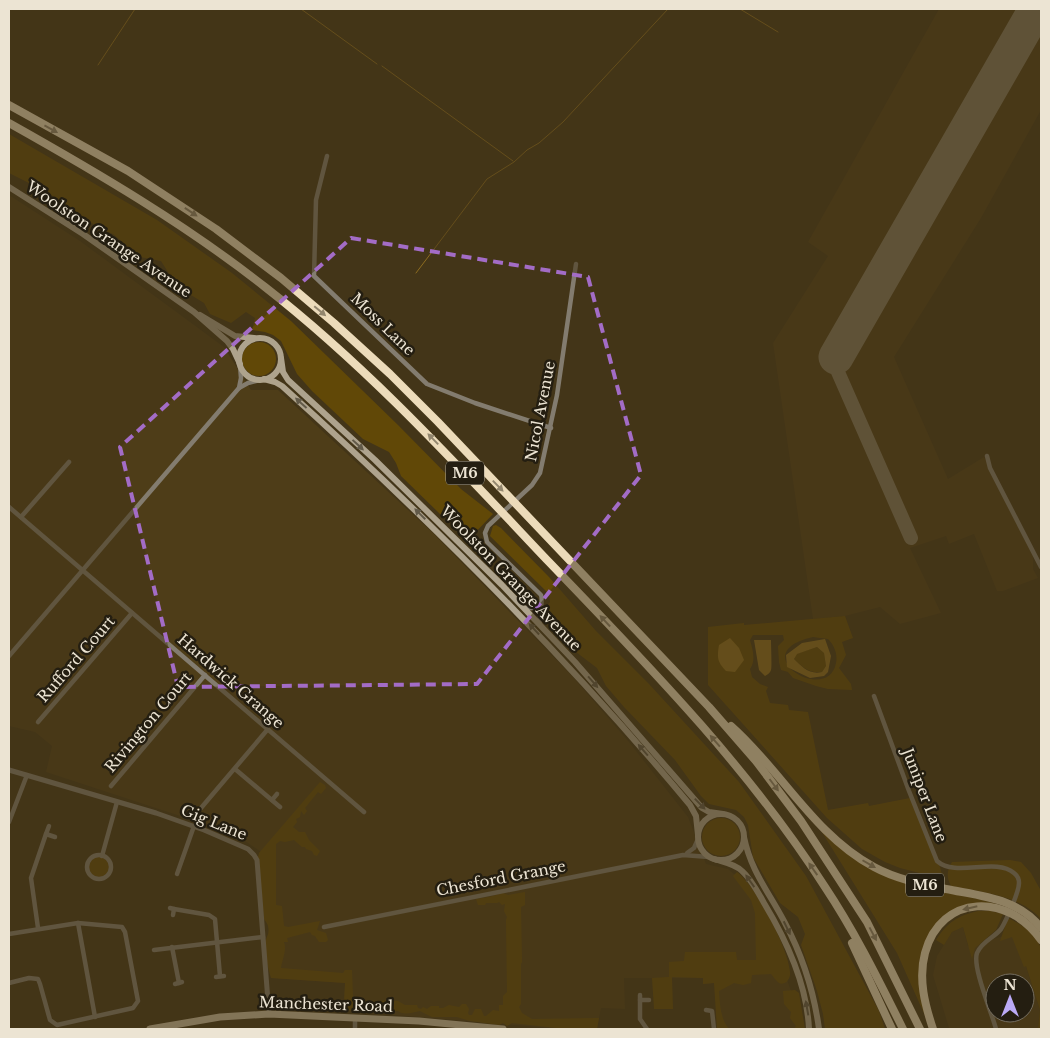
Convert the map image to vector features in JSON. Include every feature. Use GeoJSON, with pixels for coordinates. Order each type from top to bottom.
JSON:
{"type":"FeatureCollection","features":[{"type":"Feature","properties":{"kind":"highway","name":"M6"},"geometry":{"type":"LineString","coordinates":[[9,105],[128,171],[216,230],[280,278],[334,323],[390,374],[438,422],[709,707],[756,761],[801,821],[867,922],[920,1029]]}},
{"type":"Feature","properties":{"kind":"highway","name":"M6"},"geometry":{"type":"LineString","coordinates":[[9,124],[117,185],[202,240],[266,287],[327,338],[420,426],[588,602],[741,770],[790,835],[827,889],[876,975],[903,1029]]}},
{"type":"Feature","properties":{"kind":"highway","name":"M6"},"geometry":{"type":"LineString","coordinates":[[709,707],[740,734],[818,822],[837,842],[854,855],[910,882],[981,895],[1012,905],[1027,914],[1041,928]]}},
{"type":"Feature","properties":{"kind":"highway","name":"M6"},"geometry":{"type":"LineString","coordinates":[[933,1029],[924,998],[923,964],[929,942],[944,920],[964,909],[976,906],[992,907],[1009,912],[1023,920],[1041,940]]}},
{"type":"Feature","properties":{"kind":"highway","name":"M6"},"geometry":{"type":"LineString","coordinates":[[839,911],[892,1029]]}},
{"type":"Feature","properties":{"kind":"main road","name":"Woolston Grange Avenue"},"geometry":{"type":"LineString","coordinates":[[9,187],[83,234],[194,312],[228,341],[240,364]]}},
{"type":"Feature","properties":{"kind":"main road","name":"Woolston Grange Avenue"},"geometry":{"type":"LineString","coordinates":[[194,312],[235,336],[257,338]]}},
{"type":"Feature","properties":{"kind":"main road"},"geometry":{"type":"LineString","coordinates":[[257,338],[267,339],[275,344],[281,358],[278,370],[269,377],[262,379],[248,376],[240,364],[239,357],[244,344],[257,338]]}},
{"type":"Feature","properties":{"kind":"main road","name":"Woolston Grange Avenue"},"geometry":{"type":"LineString","coordinates":[[281,358],[283,372],[288,380],[427,510],[524,608],[581,668],[702,808],[708,812],[724,814]]}},
{"type":"Feature","properties":{"kind":"main road","name":"Woolston Grange Avenue"},"geometry":{"type":"LineString","coordinates":[[262,379],[282,386],[351,448],[416,510],[529,625],[606,708],[690,806],[696,816],[698,837]]}},
{"type":"Feature","properties":{"kind":"main road"},"geometry":{"type":"LineString","coordinates":[[809,1029],[807,1007],[796,967],[769,910],[743,871],[712,858],[702,849],[698,837],[704,822],[710,818],[724,814],[738,822],[741,826],[752,866],[786,926],[803,965],[813,994],[819,1029]]}},
{"type":"Feature","properties":{"kind":"main road"},"geometry":{"type":"LineString","coordinates":[[712,858],[721,860],[735,856],[740,851],[744,837]]}},
{"type":"Feature","properties":{"kind":"main road","name":"Manchester Road"},"geometry":{"type":"LineString","coordinates":[[150,1029],[220,1017],[269,1014],[426,1022],[503,1029]]}},
{"type":"Feature","properties":{"kind":"street","name":"Moss Lane"},"geometry":{"type":"LineString","coordinates":[[327,156],[316,200],[314,276],[427,384],[475,403],[551,428]]}},
{"type":"Feature","properties":{"kind":"street","name":"Nicol Avenue"},"geometry":{"type":"LineString","coordinates":[[540,625],[540,608],[543,601],[540,595],[487,542],[485,533],[486,528],[538,478],[540,473],[557,395],[576,264]]}},
{"type":"Feature","properties":{"kind":"street"},"geometry":{"type":"LineString","coordinates":[[239,388],[241,378],[240,364]]}},
{"type":"Feature","properties":{"kind":"street"},"geometry":{"type":"LineString","coordinates":[[9,656],[239,388],[262,379]]}},
{"type":"Feature","properties":{"kind":"street"},"geometry":{"type":"LineString","coordinates":[[987,456],[990,468],[1041,567]]}},
{"type":"Feature","properties":{"kind":"street"},"geometry":{"type":"LineString","coordinates":[[21,517],[69,462]]}},
{"type":"Feature","properties":{"kind":"street","name":"Hardwick Grange"},"geometry":{"type":"LineString","coordinates":[[9,507],[364,812]]}},
{"type":"Feature","properties":{"kind":"street"},"geometry":{"type":"LineString","coordinates":[[524,608],[540,608]]}},
{"type":"Feature","properties":{"kind":"street","name":"Rufford Court"},"geometry":{"type":"LineString","coordinates":[[38,722],[132,613]]}},
{"type":"Feature","properties":{"kind":"street","name":"Rivington Court"},"geometry":{"type":"LineString","coordinates":[[111,786],[205,675]]}},
{"type":"Feature","properties":{"kind":"street","name":"Juniper Lane"},"geometry":{"type":"LineString","coordinates":[[874,696],[909,791],[938,861],[955,867],[1008,869],[1017,876],[1019,882],[1018,890],[1002,927],[980,948],[976,960],[976,966],[996,1029]]}},
{"type":"Feature","properties":{"kind":"street"},"geometry":{"type":"LineString","coordinates":[[201,808],[268,729]]}},
{"type":"Feature","properties":{"kind":"street"},"geometry":{"type":"LineString","coordinates":[[235,769],[280,807]]}},
{"type":"Feature","properties":{"kind":"street","name":"Gig Lane"},"geometry":{"type":"LineString","coordinates":[[9,770],[194,826],[248,849],[257,860],[269,1014]]}},
{"type":"Feature","properties":{"kind":"street"},"geometry":{"type":"LineString","coordinates":[[9,822],[27,775]]}},
{"type":"Feature","properties":{"kind":"street"},"geometry":{"type":"LineString","coordinates":[[272,800],[277,794]]}},
{"type":"Feature","properties":{"kind":"street"},"geometry":{"type":"LineString","coordinates":[[102,856],[117,802]]}},
{"type":"Feature","properties":{"kind":"street"},"geometry":{"type":"LineString","coordinates":[[38,928],[30,878],[49,826]]}},
{"type":"Feature","properties":{"kind":"street"},"geometry":{"type":"LineString","coordinates":[[177,874],[194,826]]}},
{"type":"Feature","properties":{"kind":"street"},"geometry":{"type":"LineString","coordinates":[[46,834],[55,837]]}},
{"type":"Feature","properties":{"kind":"street"},"geometry":{"type":"LineString","coordinates":[[683,855],[694,848],[698,837]]}},
{"type":"Feature","properties":{"kind":"street","name":"Chesford Grange"},"geometry":{"type":"LineString","coordinates":[[324,927],[683,855],[712,858]]}},
{"type":"Feature","properties":{"kind":"street"},"geometry":{"type":"LineString","coordinates":[[94,856],[102,856],[110,863],[111,871],[106,877],[95,879],[89,874],[87,866],[94,856]]}},
{"type":"Feature","properties":{"kind":"street"},"geometry":{"type":"LineString","coordinates":[[173,915],[172,908],[214,917],[220,976]]}},
{"type":"Feature","properties":{"kind":"street"},"geometry":{"type":"LineString","coordinates":[[78,923],[95,1017]]}},
{"type":"Feature","properties":{"kind":"street"},"geometry":{"type":"LineString","coordinates":[[9,934],[78,923],[120,926],[124,929],[138,996],[137,1004],[133,1008],[60,1026],[54,1024],[49,1018],[38,979],[29,978],[9,983]]}},
{"type":"Feature","properties":{"kind":"street"},"geometry":{"type":"LineString","coordinates":[[154,950],[263,937]]}},
{"type":"Feature","properties":{"kind":"street"},"geometry":{"type":"LineString","coordinates":[[172,947],[179,983]]}},
{"type":"Feature","properties":{"kind":"street"},"geometry":{"type":"LineString","coordinates":[[647,1029],[640,1019],[640,997],[649,1000]]}},
{"type":"Feature","properties":{"kind":"street"},"geometry":{"type":"LineString","coordinates":[[706,1010],[712,1011],[714,1029]]}},
{"type":"Feature","properties":{"kind":"street"},"geometry":{"type":"LineString","coordinates":[[354,1029],[355,1018]]}},
{"type":"Feature","properties":{"kind":"highlighted area"},"geometry":{"type":"Polygon","coordinates":[[[351,238],[588,277],[641,475],[477,684],[178,687],[120,447],[351,238]]]}},
{"type":"Feature","properties":{"kind":"shaded area"},"geometry":{"type":"Polygon","coordinates":[[[939,9],[1041,9],[1041,110],[981,218],[894,357],[948,479],[984,457],[1033,554],[1033,569],[1038,578],[1003,591],[997,591],[974,534],[949,544],[946,536],[910,548],[941,613],[900,624],[880,607],[845,616],[813,619],[773,343],[828,256],[808,242],[939,9]]]}},
{"type":"Feature","properties":{"kind":"shaded area"},"geometry":{"type":"Polygon","coordinates":[[[9,134],[157,220],[232,273],[291,321],[461,489],[493,514],[473,535],[459,528],[440,514],[401,476],[389,452],[363,439],[312,391],[297,374],[281,341],[273,335],[252,330],[255,318],[246,312],[231,323],[210,314],[204,303],[181,289],[161,261],[140,257],[113,234],[102,230],[70,211],[49,193],[9,173],[9,134]]]}},
{"type":"Feature","properties":{"kind":"shaded area"},"geometry":{"type":"Polygon","coordinates":[[[9,195],[80,241],[224,347],[251,390],[278,390],[433,533],[573,677],[629,742],[688,817],[706,864],[728,869],[747,885],[785,974],[799,1014],[798,1029],[717,1029],[718,1014],[715,983],[703,984],[703,978],[624,978],[625,1009],[601,1008],[597,1029],[563,1029],[346,1011],[346,1008],[343,1008],[345,983],[271,978],[264,854],[235,834],[46,772],[52,746],[35,732],[9,726],[9,195]]]}},
{"type":"Feature","properties":{"kind":"shaded area"},"geometry":{"type":"Polygon","coordinates":[[[259,342],[266,343],[271,347],[275,352],[275,366],[271,371],[266,375],[259,376],[252,375],[247,371],[243,366],[242,359],[243,352],[247,347],[252,343],[259,342]]]}},
{"type":"Feature","properties":{"kind":"shaded area"},"geometry":{"type":"Polygon","coordinates":[[[496,525],[549,577],[596,631],[649,684],[739,782],[806,876],[879,1011],[885,1029],[825,1029],[817,991],[801,945],[805,934],[798,917],[780,903],[753,857],[748,825],[744,817],[736,810],[709,804],[675,760],[606,686],[597,668],[576,652],[545,619],[544,609],[550,602],[549,594],[490,536],[493,526],[496,525]]]}},
{"type":"Feature","properties":{"kind":"shaded area"},"geometry":{"type":"Polygon","coordinates":[[[845,616],[853,638],[842,642],[846,655],[839,668],[851,684],[852,690],[828,689],[816,686],[793,678],[788,672],[781,670],[778,646],[784,640],[783,635],[753,635],[750,640],[753,655],[750,669],[752,677],[760,684],[768,687],[766,691],[770,703],[788,705],[789,710],[808,712],[828,810],[868,803],[869,806],[910,798],[940,867],[943,879],[900,868],[862,849],[827,818],[708,685],[708,627],[744,623],[744,625],[845,616]],[[813,637],[793,644],[786,654],[787,664],[795,672],[806,678],[819,679],[830,675],[836,663],[836,653],[828,639],[813,637]]]}},
{"type":"Feature","properties":{"kind":"shaded area"},"geometry":{"type":"Polygon","coordinates":[[[730,638],[739,648],[744,660],[735,672],[726,671],[718,659],[719,645],[730,638]]]}},
{"type":"Feature","properties":{"kind":"shaded area"},"geometry":{"type":"Polygon","coordinates":[[[825,639],[831,656],[828,672],[824,676],[810,678],[787,667],[786,655],[802,643],[825,639]],[[817,647],[797,654],[794,659],[803,667],[818,673],[822,672],[826,666],[824,653],[817,647]]]}},
{"type":"Feature","properties":{"kind":"shaded area"},"geometry":{"type":"Polygon","coordinates":[[[754,640],[771,640],[771,670],[765,676],[759,670],[754,640]]]}},
{"type":"Feature","properties":{"kind":"shaded area"},"geometry":{"type":"Polygon","coordinates":[[[817,647],[824,653],[826,666],[822,672],[810,671],[794,659],[796,654],[817,647]]]}},
{"type":"Feature","properties":{"kind":"shaded area"},"geometry":{"type":"Polygon","coordinates":[[[320,782],[326,788],[321,794],[318,792],[305,808],[307,811],[304,815],[301,811],[300,817],[296,819],[297,822],[293,827],[299,832],[305,832],[309,840],[320,851],[317,856],[314,855],[312,851],[302,847],[294,840],[280,841],[276,844],[276,905],[282,906],[284,926],[288,927],[320,921],[317,930],[326,933],[328,940],[326,942],[319,942],[310,932],[287,938],[288,942],[284,942],[285,952],[281,968],[343,973],[345,970],[352,970],[353,997],[355,999],[359,998],[369,1002],[398,1001],[405,1005],[417,1005],[421,1009],[423,1007],[427,1009],[431,1006],[443,1008],[449,1005],[459,1007],[462,1004],[466,1004],[469,1009],[469,1015],[472,1015],[475,1009],[481,1009],[484,1016],[486,1016],[493,1010],[499,1011],[499,1005],[503,1005],[503,996],[507,992],[507,917],[504,911],[505,904],[502,905],[499,902],[478,905],[476,899],[503,893],[508,895],[525,892],[525,905],[521,907],[522,962],[521,1004],[519,1007],[522,1013],[532,1019],[599,1018],[597,1029],[566,1029],[512,1023],[507,1026],[503,1023],[499,1025],[457,1017],[432,1017],[420,1011],[406,1013],[398,1011],[383,1012],[381,1009],[370,1011],[365,1008],[352,1011],[344,1006],[345,983],[271,978],[265,946],[269,930],[264,919],[259,853],[320,782]]]}},
{"type":"Feature","properties":{"kind":"shaded area"},"geometry":{"type":"Polygon","coordinates":[[[721,818],[735,823],[740,837],[735,851],[721,856],[707,851],[702,837],[707,823],[721,818]]]}},
{"type":"Feature","properties":{"kind":"shaded area"},"geometry":{"type":"Polygon","coordinates":[[[820,829],[842,849],[866,865],[906,884],[999,905],[971,904],[957,909],[936,924],[928,936],[921,953],[926,1018],[897,953],[820,829]]]}},
{"type":"Feature","properties":{"kind":"shaded area"},"geometry":{"type":"Polygon","coordinates":[[[99,857],[106,860],[109,867],[106,874],[99,877],[92,874],[89,867],[92,860],[99,857]]]}},
{"type":"Feature","properties":{"kind":"shaded area"},"geometry":{"type":"Polygon","coordinates":[[[1010,860],[1021,862],[1031,873],[1041,891],[1041,919],[1032,911],[1011,900],[951,886],[948,879],[949,868],[952,862],[1010,860]]]}},
{"type":"Feature","properties":{"kind":"shaded area"},"geometry":{"type":"Polygon","coordinates":[[[737,872],[753,890],[770,918],[784,948],[790,972],[789,979],[782,984],[771,974],[752,975],[751,983],[743,985],[734,983],[719,991],[722,1016],[729,1029],[717,1029],[714,983],[703,984],[703,978],[672,977],[673,1009],[654,1009],[652,978],[669,977],[669,962],[684,961],[685,952],[736,952],[737,960],[756,960],[755,913],[751,900],[733,876],[737,872]]]}},
{"type":"Feature","properties":{"kind":"shaded area"},"geometry":{"type":"Polygon","coordinates":[[[978,911],[991,911],[1003,914],[996,930],[975,948],[972,959],[963,927],[952,932],[944,945],[936,940],[954,921],[964,915],[978,911]]]}},
{"type":"Feature","properties":{"kind":"shaded area"},"geometry":{"type":"Polygon","coordinates":[[[1008,918],[1027,929],[1040,946],[1042,973],[1041,1029],[1038,1029],[1040,1010],[1035,994],[1035,973],[1028,973],[1026,966],[1024,967],[1012,937],[1000,941],[1008,918]]]}},
{"type":"Feature","properties":{"kind":"shaded area"},"geometry":{"type":"Polygon","coordinates":[[[963,927],[968,946],[1015,933],[1028,973],[985,973],[985,1023],[1035,1023],[1035,995],[1040,1010],[1038,1029],[946,1029],[949,1028],[933,975],[937,956],[952,932],[963,927]]]}},
{"type":"Feature","properties":{"kind":"shaded area"},"geometry":{"type":"Polygon","coordinates":[[[795,990],[799,993],[805,1029],[794,1029],[796,1026],[790,1018],[791,1012],[784,1004],[783,991],[795,990]]]}},
{"type":"Feature","properties":{"kind":"waterway"},"geometry":{"type":"LineString","coordinates":[[98,65],[135,9]]}},
{"type":"Feature","properties":{"kind":"waterway"},"geometry":{"type":"LineString","coordinates":[[301,9],[377,64]]}},
{"type":"Feature","properties":{"kind":"waterway"},"geometry":{"type":"LineString","coordinates":[[416,273],[487,179],[514,162],[563,122],[668,9]]}},
{"type":"Feature","properties":{"kind":"waterway"},"geometry":{"type":"LineString","coordinates":[[740,9],[778,32]]}},
{"type":"Feature","properties":{"kind":"waterway"},"geometry":{"type":"LineString","coordinates":[[382,66],[513,161]]}},
{"type":"Feature","properties":{"kind":"taxiway"},"geometry":{"type":"LineString","coordinates":[[836,357],[834,363],[911,538]]}},
{"type":"Feature","properties":{"kind":"runway"},"geometry":{"type":"LineString","coordinates":[[836,357],[1036,9]]}}]}
